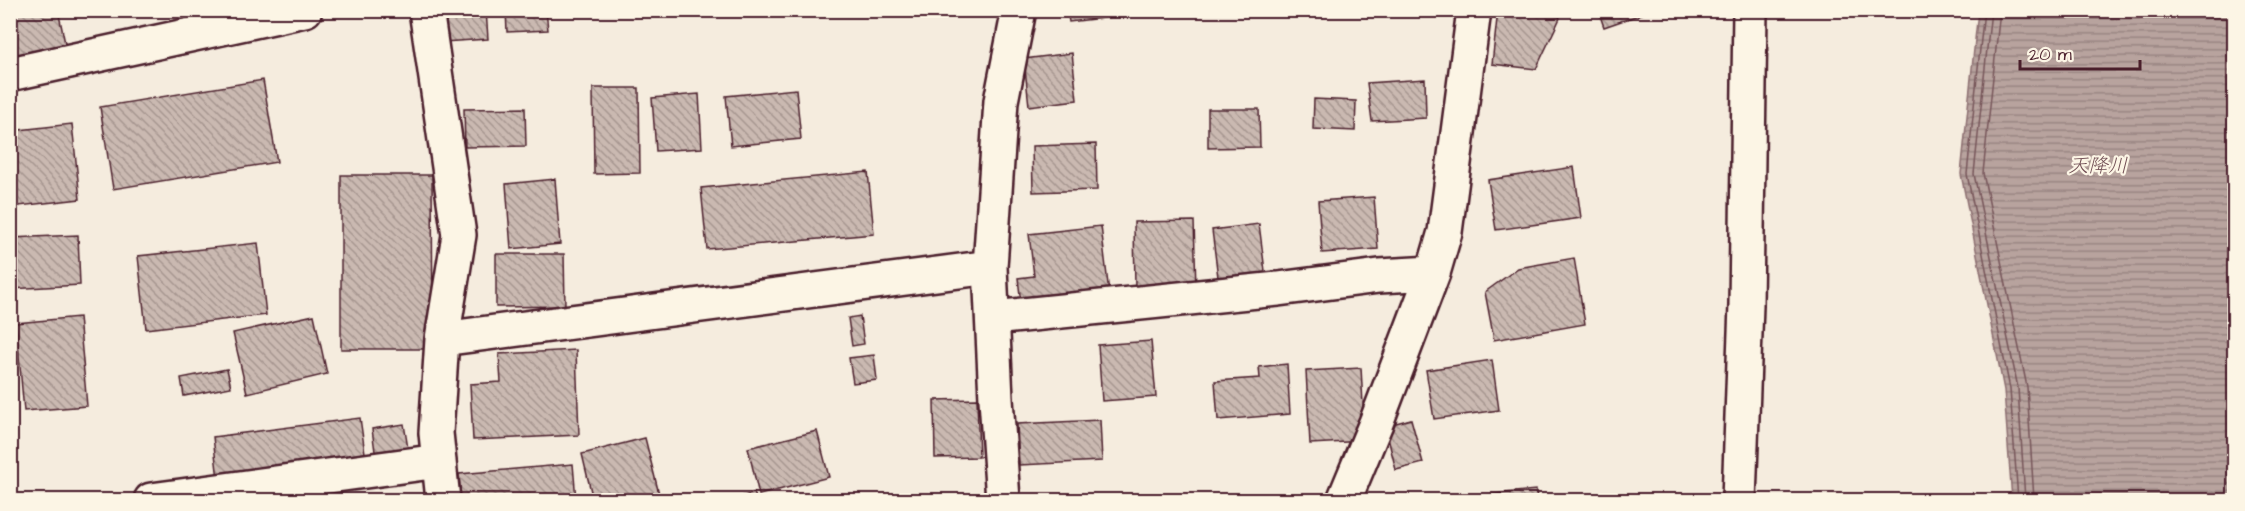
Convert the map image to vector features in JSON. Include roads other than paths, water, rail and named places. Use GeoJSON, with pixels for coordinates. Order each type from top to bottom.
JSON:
{"type":"FeatureCollection","features":[{"type":"Feature","properties":{"kind":"street"},"geometry":{"type":"LineString","coordinates":[[10,74],[305,10]]}},
{"type":"Feature","properties":{"kind":"street"},"geometry":{"type":"LineString","coordinates":[[426,10],[459,235],[442,339],[436,434],[443,501]]}},
{"type":"Feature","properties":{"kind":"street"},"geometry":{"type":"LineString","coordinates":[[1004,501],[996,399],[990,267],[1001,101],[1018,10]]}},
{"type":"Feature","properties":{"kind":"street"},"geometry":{"type":"LineString","coordinates":[[1344,501],[1433,273],[1444,232],[1473,10]]}},
{"type":"Feature","properties":{"kind":"street"},"geometry":{"type":"LineString","coordinates":[[1739,501],[1746,305],[1750,10]]}},
{"type":"Feature","properties":{"kind":"street"},"geometry":{"type":"LineString","coordinates":[[442,339],[990,267]]}},
{"type":"Feature","properties":{"kind":"street"},"geometry":{"type":"LineString","coordinates":[[993,318],[1278,290],[1379,276],[1433,273]]}},
{"type":"Feature","properties":{"kind":"street"},"geometry":{"type":"LineString","coordinates":[[151,501],[439,461]]}},
{"type":"Feature","properties":{"kind":"water","name":"天降川"},"geometry":{"type":"Polygon","coordinates":[[[1978,11],[2234,11],[2234,500],[2012,500],[2004,390],[1961,174],[1978,11]]]}}]}
